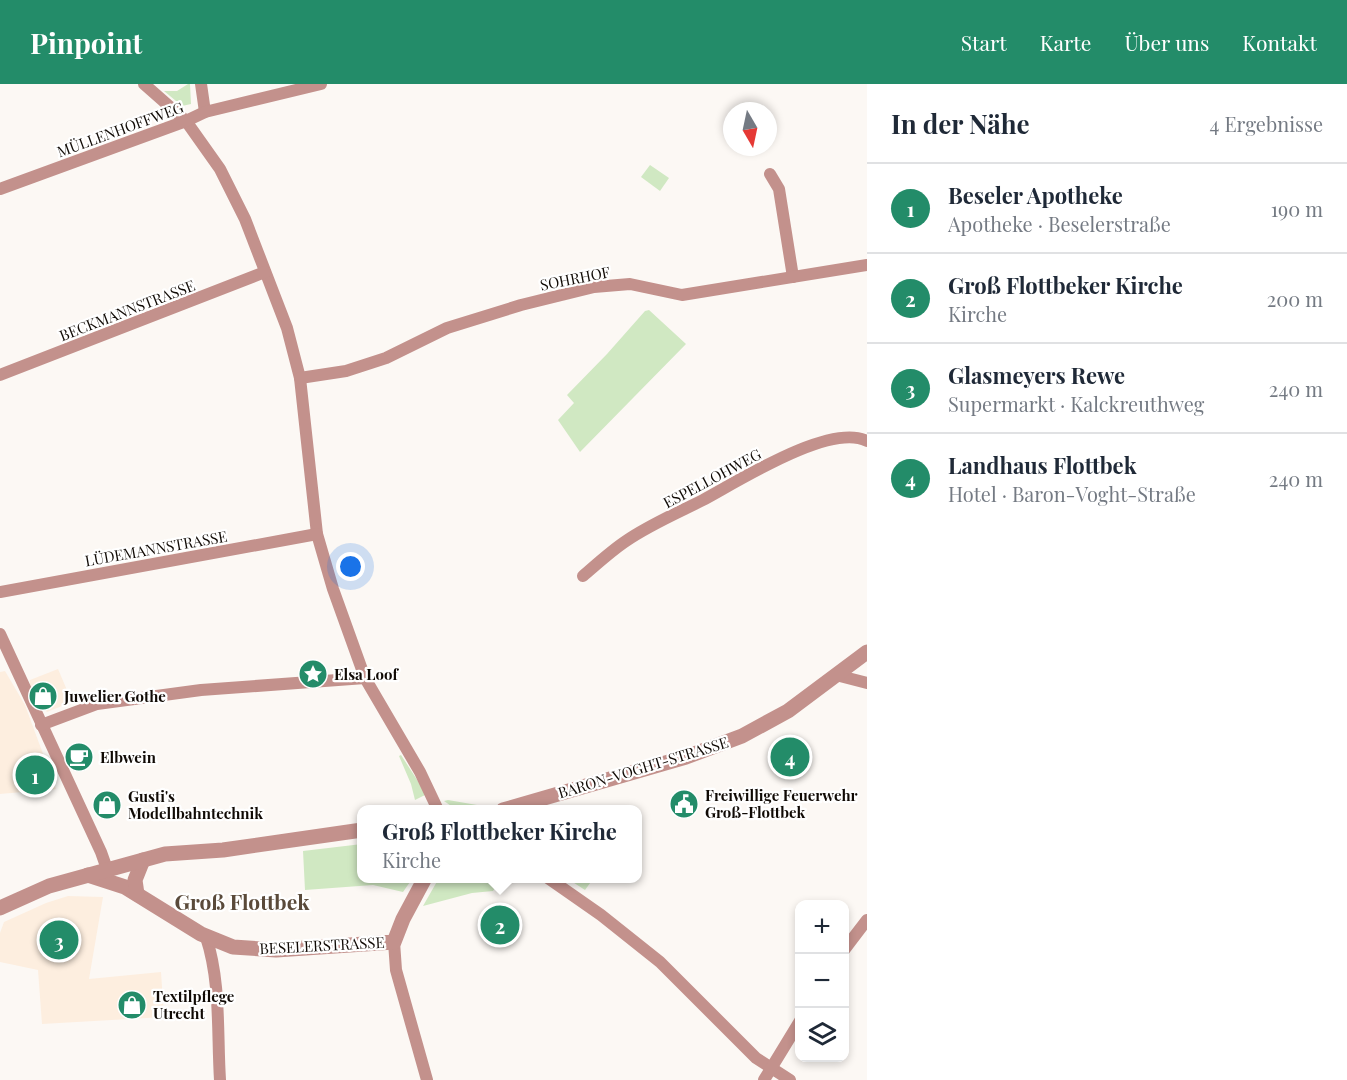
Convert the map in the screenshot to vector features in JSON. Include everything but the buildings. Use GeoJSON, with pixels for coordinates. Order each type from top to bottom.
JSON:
{"type":"FeatureCollection","features":[{"type":"Feature","properties":{"kind":"street"},"geometry":{"type":"LineString","coordinates":[[144,84],[186,121],[220,169],[245,219],[287,328],[300,378],[317,534],[333,589],[365,678],[420,772],[436,805]]}},
{"type":"Feature","properties":{"kind":"street"},"geometry":{"type":"LineString","coordinates":[[201,84],[205,112]]}},
{"type":"Feature","properties":{"kind":"street","name":"MÜLLENHOFFWEG"},"geometry":{"type":"LineString","coordinates":[[0,189],[205,112],[321,84]]}},
{"type":"Feature","properties":{"kind":"street"},"geometry":{"type":"LineString","coordinates":[[770,174],[779,189],[793,277]]}},
{"type":"Feature","properties":{"kind":"street","name":"SOHRHOF"},"geometry":{"type":"LineString","coordinates":[[300,378],[346,371],[386,358],[447,328],[521,305],[594,287],[630,284],[682,295],[867,265]]}},
{"type":"Feature","properties":{"kind":"street","name":"BECKMANNSTRASSE"},"geometry":{"type":"LineString","coordinates":[[0,375],[265,272]]}},
{"type":"Feature","properties":{"kind":"street","name":"ESPELLOHWEG"},"geometry":{"type":"LineString","coordinates":[[583,576],[627,540],[777,460],[807,447],[836,439],[852,437],[867,441]]}},
{"type":"Feature","properties":{"kind":"street","name":"LÜDEMANNSTRASSE"},"geometry":{"type":"LineString","coordinates":[[0,592],[317,534]]}},
{"type":"Feature","properties":{"kind":"street"},"geometry":{"type":"LineString","coordinates":[[0,634],[107,869]]}},
{"type":"Feature","properties":{"kind":"street","name":"BARON-VOGHT-STRASSE"},"geometry":{"type":"LineString","coordinates":[[520,805],[686,757],[742,736],[788,711],[867,652]]}},
{"type":"Feature","properties":{"kind":"street"},"geometry":{"type":"LineString","coordinates":[[836,675],[867,682]]}},
{"type":"Feature","properties":{"kind":"street"},"geometry":{"type":"LineString","coordinates":[[41,725],[97,704],[201,690],[365,678]]}},
{"type":"Feature","properties":{"kind":"street"},"geometry":{"type":"LineString","coordinates":[[0,908],[49,886],[172,853],[223,850],[357,831]]}},
{"type":"Feature","properties":{"kind":"street"},"geometry":{"type":"LineString","coordinates":[[137,894],[136,874],[143,860]]}},
{"type":"Feature","properties":{"kind":"street","name":"BESELERSTRASSE"},"geometry":{"type":"LineString","coordinates":[[88,875],[111,881],[137,894],[206,937],[233,947],[276,950],[394,942]]}},
{"type":"Feature","properties":{"kind":"street"},"geometry":{"type":"LineString","coordinates":[[423,883],[403,919],[394,942],[394,957],[427,1080]]}},
{"type":"Feature","properties":{"kind":"street"},"geometry":{"type":"LineString","coordinates":[[554,883],[601,915],[660,962],[756,1059],[790,1080]]}},
{"type":"Feature","properties":{"kind":"street"},"geometry":{"type":"LineString","coordinates":[[849,943],[867,920]]}},
{"type":"Feature","properties":{"kind":"street"},"geometry":{"type":"LineString","coordinates":[[206,937],[212,961],[220,1080]]}},
{"type":"Feature","properties":{"kind":"street"},"geometry":{"type":"LineString","coordinates":[[764,1080],[795,1029]]}},
{"type":"Feature","properties":{"kind":"shaded area"},"geometry":{"type":"Polygon","coordinates":[[[58,669],[72,702],[47,712],[35,698],[37,696],[30,686],[30,680],[58,669]]]}},
{"type":"Feature","properties":{"kind":"shaded area"},"geometry":{"type":"Polygon","coordinates":[[[5,671],[25,705],[56,789],[0,794],[0,672],[5,671]]]}},
{"type":"Feature","properties":{"kind":"shaded area"},"geometry":{"type":"Polygon","coordinates":[[[68,896],[103,897],[89,979],[161,972],[164,1017],[42,1024],[38,970],[0,962],[0,933],[4,922],[68,896]]]}},
{"type":"Feature","properties":{"kind":"green space"},"geometry":{"type":"Polygon","coordinates":[[[190,84],[191,104],[182,106],[164,91],[177,91],[190,84]]]}},
{"type":"Feature","properties":{"kind":"green space"},"geometry":{"type":"Polygon","coordinates":[[[650,165],[669,178],[660,191],[641,177],[650,165]]]}},
{"type":"Feature","properties":{"kind":"green space"},"geometry":{"type":"Polygon","coordinates":[[[649,310],[686,344],[580,452],[558,420],[574,403],[567,395],[645,311],[649,310]]]}},
{"type":"Feature","properties":{"kind":"green space"},"geometry":{"type":"Polygon","coordinates":[[[401,755],[425,792],[425,795],[415,800],[399,756],[401,755]]]}},
{"type":"Feature","properties":{"kind":"green space"},"geometry":{"type":"Polygon","coordinates":[[[448,800],[477,805],[450,805],[444,801],[448,800]]]}},
{"type":"Feature","properties":{"kind":"green space"},"geometry":{"type":"Polygon","coordinates":[[[357,845],[357,883],[409,883],[403,892],[373,885],[305,890],[303,851],[357,845]]]}},
{"type":"Feature","properties":{"kind":"green space"},"geometry":{"type":"Polygon","coordinates":[[[436,883],[496,883],[493,891],[472,893],[423,906],[436,883]]]}},
{"type":"Feature","properties":{"kind":"green space"},"geometry":{"type":"Polygon","coordinates":[[[574,883],[590,883],[585,890],[574,883]]]}},
{"type":"Feature","properties":{"kind":"place","name":"Elsa Loof"},"geometry":{"type":"Point","coordinates":[313,674]}},
{"type":"Feature","properties":{"kind":"place","name":"Juwelier Gothe"},"geometry":{"type":"Point","coordinates":[43,696]}},
{"type":"Feature","properties":{"kind":"place","name":"Elbwein"},"geometry":{"type":"Point","coordinates":[79,757]}},
{"type":"Feature","properties":{"kind":"place","name":"Landhaus Flottbek"},"geometry":{"type":"Point","coordinates":[790,757]}},
{"type":"Feature","properties":{"kind":"place","name":"Beseler Apotheke"},"geometry":{"type":"Point","coordinates":[35,775]}},
{"type":"Feature","properties":{"kind":"place","name":"Freiwillige Feuerwehr Groß-Flottbek"},"geometry":{"type":"Point","coordinates":[684,804]}},
{"type":"Feature","properties":{"kind":"place","name":"Gusti's Modellbahntechnik"},"geometry":{"type":"Point","coordinates":[107,805]}},
{"type":"Feature","properties":{"kind":"place","name":"Groß Flottbeker Kirche"},"geometry":{"type":"Point","coordinates":[500,925]}},
{"type":"Feature","properties":{"kind":"place","name":"Glasmeyers Rewe"},"geometry":{"type":"Point","coordinates":[59,940]}},
{"type":"Feature","properties":{"kind":"place","name":"Textilpflege Utrecht"},"geometry":{"type":"Point","coordinates":[132,1005]}},
{"type":"Feature","properties":{"kind":"district","name":"Groß Flottbek"},"geometry":{"type":"Point","coordinates":[242,901]}}]}
